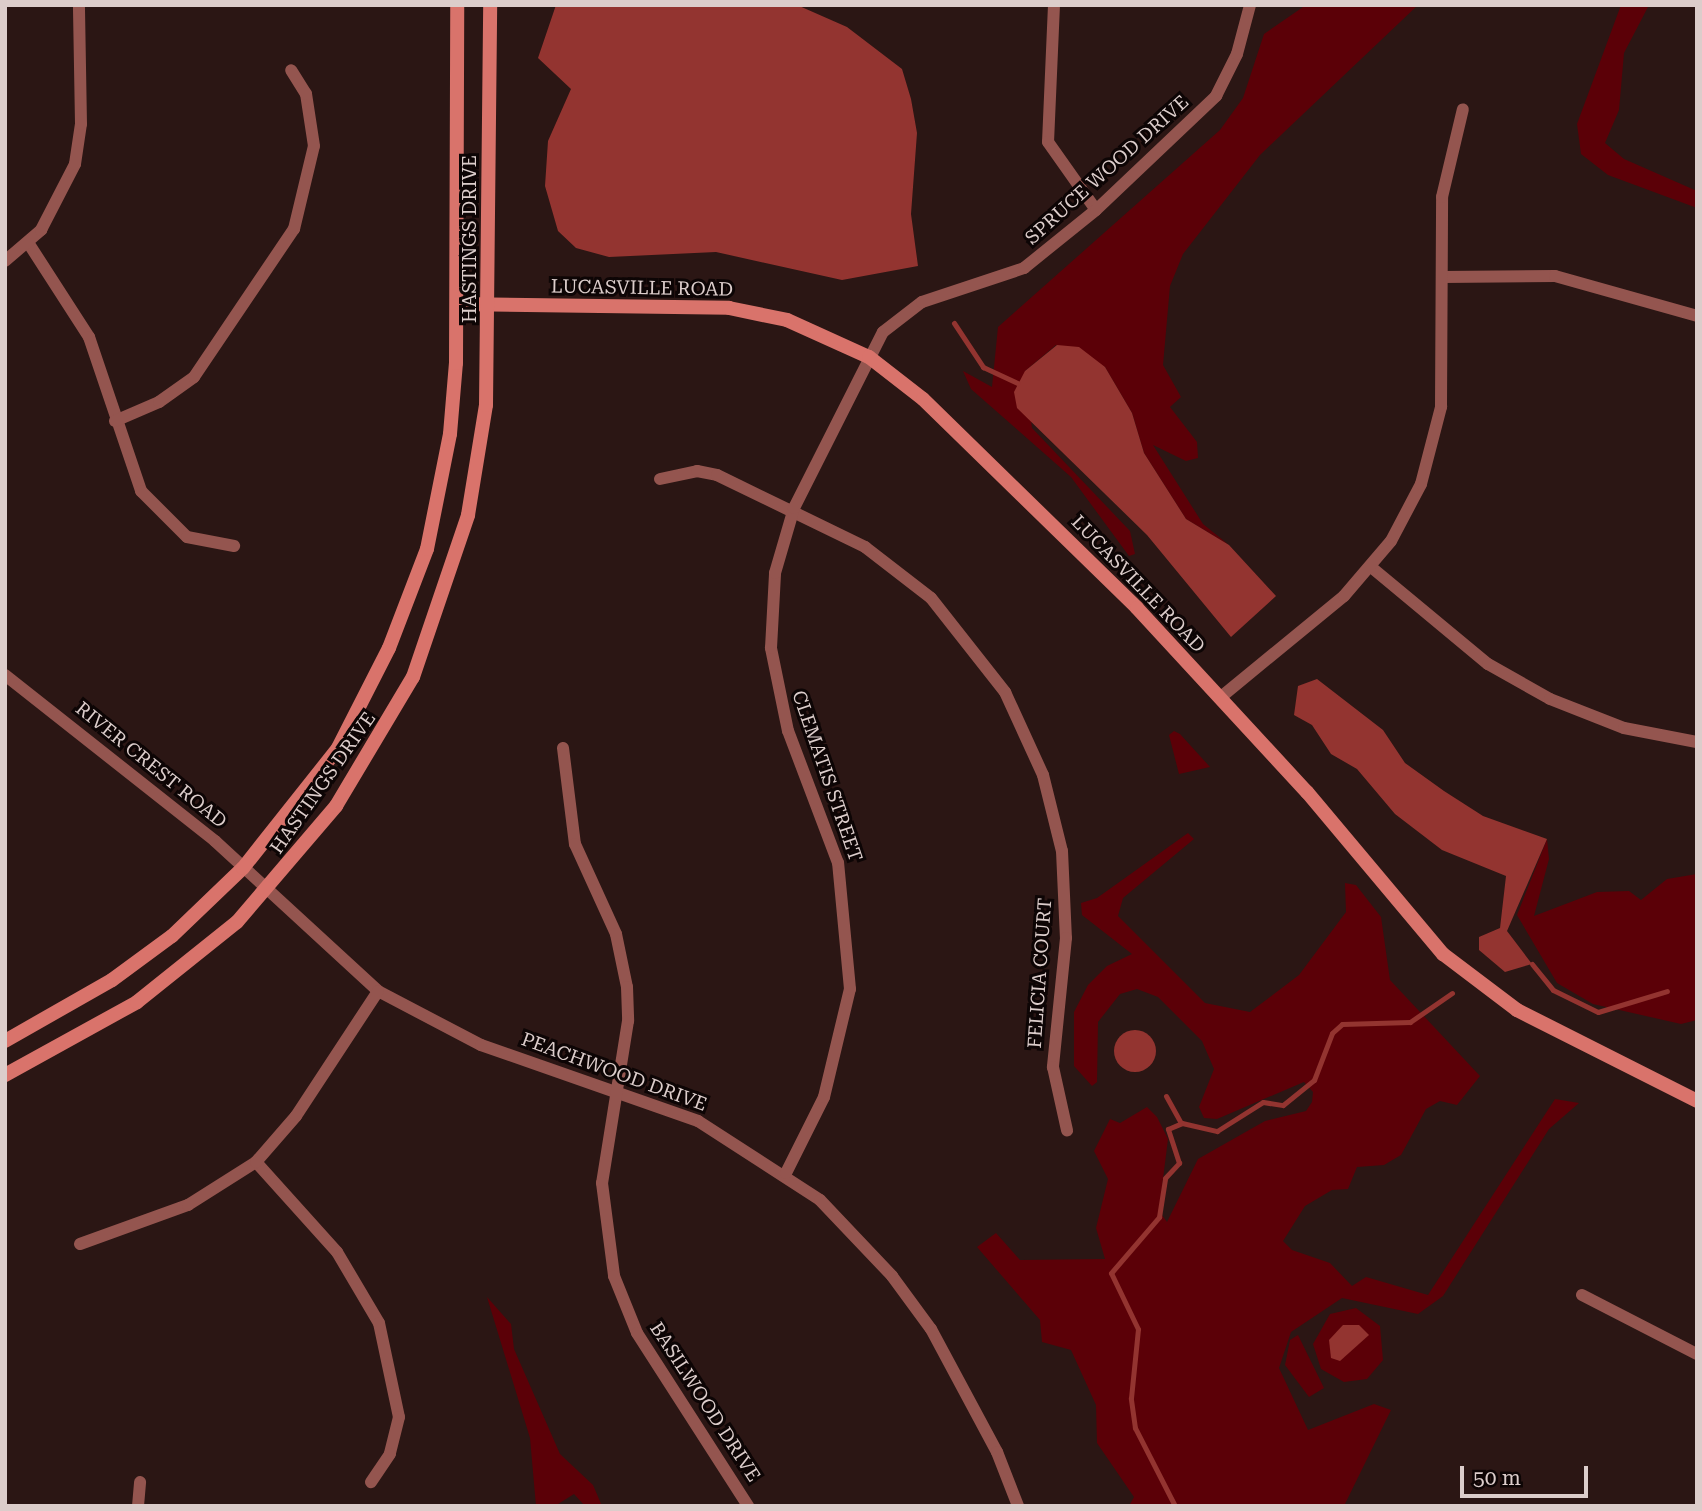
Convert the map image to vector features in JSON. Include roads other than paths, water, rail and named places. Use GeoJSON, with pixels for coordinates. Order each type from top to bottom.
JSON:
{"type":"FeatureCollection","features":[{"type":"Feature","properties":{"kind":"street"},"geometry":{"type":"LineString","coordinates":[[5,261],[29,244],[68,184],[79,144],[79,5]]}},
{"type":"Feature","properties":{"kind":"street","name":"HASTINGS DRIVE"},"geometry":{"type":"LineString","coordinates":[[5,1041],[112,980],[172,936],[243,868],[338,748],[410,599],[442,485],[457,304],[457,5]]}},
{"type":"Feature","properties":{"kind":"street","name":"HASTINGS DRIVE"},"geometry":{"type":"LineString","coordinates":[[5,1075],[137,1002],[268,892],[370,756],[432,630],[468,514],[480,452],[489,304],[490,5]]}},
{"type":"Feature","properties":{"kind":"street"},"geometry":{"type":"LineString","coordinates":[[1054,5],[1048,142],[1096,210]]}},
{"type":"Feature","properties":{"kind":"street","name":"SPRUCE WOOD DRIVE"},"geometry":{"type":"LineString","coordinates":[[869,357],[904,313],[1024,268],[1096,210],[1216,96],[1237,54],[1250,5]]}},
{"type":"Feature","properties":{"kind":"street"},"geometry":{"type":"LineString","coordinates":[[115,421],[168,396],[208,361],[294,229],[314,146],[306,94],[291,70]]}},
{"type":"Feature","properties":{"kind":"street"},"geometry":{"type":"LineString","coordinates":[[1221,697],[1371,567],[1409,510],[1433,446],[1446,367],[1442,277],[1445,178],[1463,109]]}},
{"type":"Feature","properties":{"kind":"street"},"geometry":{"type":"LineString","coordinates":[[29,244],[89,337],[130,471],[156,509],[197,542],[234,546]]}},
{"type":"Feature","properties":{"kind":"street"},"geometry":{"type":"LineString","coordinates":[[1442,277],[1556,276],[1697,316]]}},
{"type":"Feature","properties":{"kind":"street","name":"LUCASVILLE ROAD"},"geometry":{"type":"LineString","coordinates":[[457,304],[751,312],[821,333],[869,357],[1006,477],[1221,697],[1410,919],[1469,977],[1574,1041],[1697,1101]]}},
{"type":"Feature","properties":{"kind":"street","name":"CLEMATIS STREET"},"geometry":{"type":"LineString","coordinates":[[786,1173],[824,1097],[850,989],[838,863],[788,731],[771,648],[775,573],[794,508],[869,357]]}},
{"type":"Feature","properties":{"kind":"street","name":"FELICIA COURT"},"geometry":{"type":"LineString","coordinates":[[660,479],[697,471],[717,475],[794,508],[865,547],[931,598],[980,653],[1026,733],[1062,851],[1066,938],[1053,1068],[1067,1130]]}},
{"type":"Feature","properties":{"kind":"street"},"geometry":{"type":"LineString","coordinates":[[1371,567],[1510,678],[1591,717],[1697,742]]}},
{"type":"Feature","properties":{"kind":"street","name":"RIVER CREST ROAD"},"geometry":{"type":"LineString","coordinates":[[5,676],[132,771],[268,892]]}},
{"type":"Feature","properties":{"kind":"street","name":"BASILWOOD DRIVE"},"geometry":{"type":"LineString","coordinates":[[563,748],[575,844],[625,966],[628,1021],[602,1183],[614,1276],[636,1333],[748,1506]]}},
{"type":"Feature","properties":{"kind":"street","name":"PEACHWOOD DRIVE"},"geometry":{"type":"LineString","coordinates":[[268,892],[378,991],[481,1045],[698,1121],[786,1173],[856,1234],[932,1329],[997,1452],[1017,1506]]}},
{"type":"Feature","properties":{"kind":"street"},"geometry":{"type":"LineString","coordinates":[[80,1244],[188,1205],[256,1162],[296,1116],[378,991]]}},
{"type":"Feature","properties":{"kind":"street"},"geometry":{"type":"LineString","coordinates":[[256,1162],[337,1252],[379,1323],[399,1417],[390,1454],[371,1482]]}},
{"type":"Feature","properties":{"kind":"street"},"geometry":{"type":"LineString","coordinates":[[1582,1295],[1697,1354]]}},
{"type":"Feature","properties":{"kind":"street"},"geometry":{"type":"LineString","coordinates":[[138,1506],[140,1482]]}},
{"type":"Feature","properties":{"kind":"waterway"},"geometry":{"type":"LineString","coordinates":[[954,323],[983,367],[1018,383]]}},
{"type":"Feature","properties":{"kind":"waterway"},"geometry":{"type":"LineString","coordinates":[[1532,964],[1553,990],[1598,1012],[1667,991]]}},
{"type":"Feature","properties":{"kind":"waterway"},"geometry":{"type":"LineString","coordinates":[[1175,1506],[1135,1428],[1131,1398],[1138,1329],[1111,1273],[1159,1217],[1165,1178],[1179,1163],[1168,1129],[1182,1123],[1217,1131],[1263,1102],[1283,1105],[1314,1080],[1332,1033],[1342,1024],[1410,1022],[1452,993]]}},
{"type":"Feature","properties":{"kind":"waterway"},"geometry":{"type":"LineString","coordinates":[[1166,1096],[1181,1123]]}}]}
